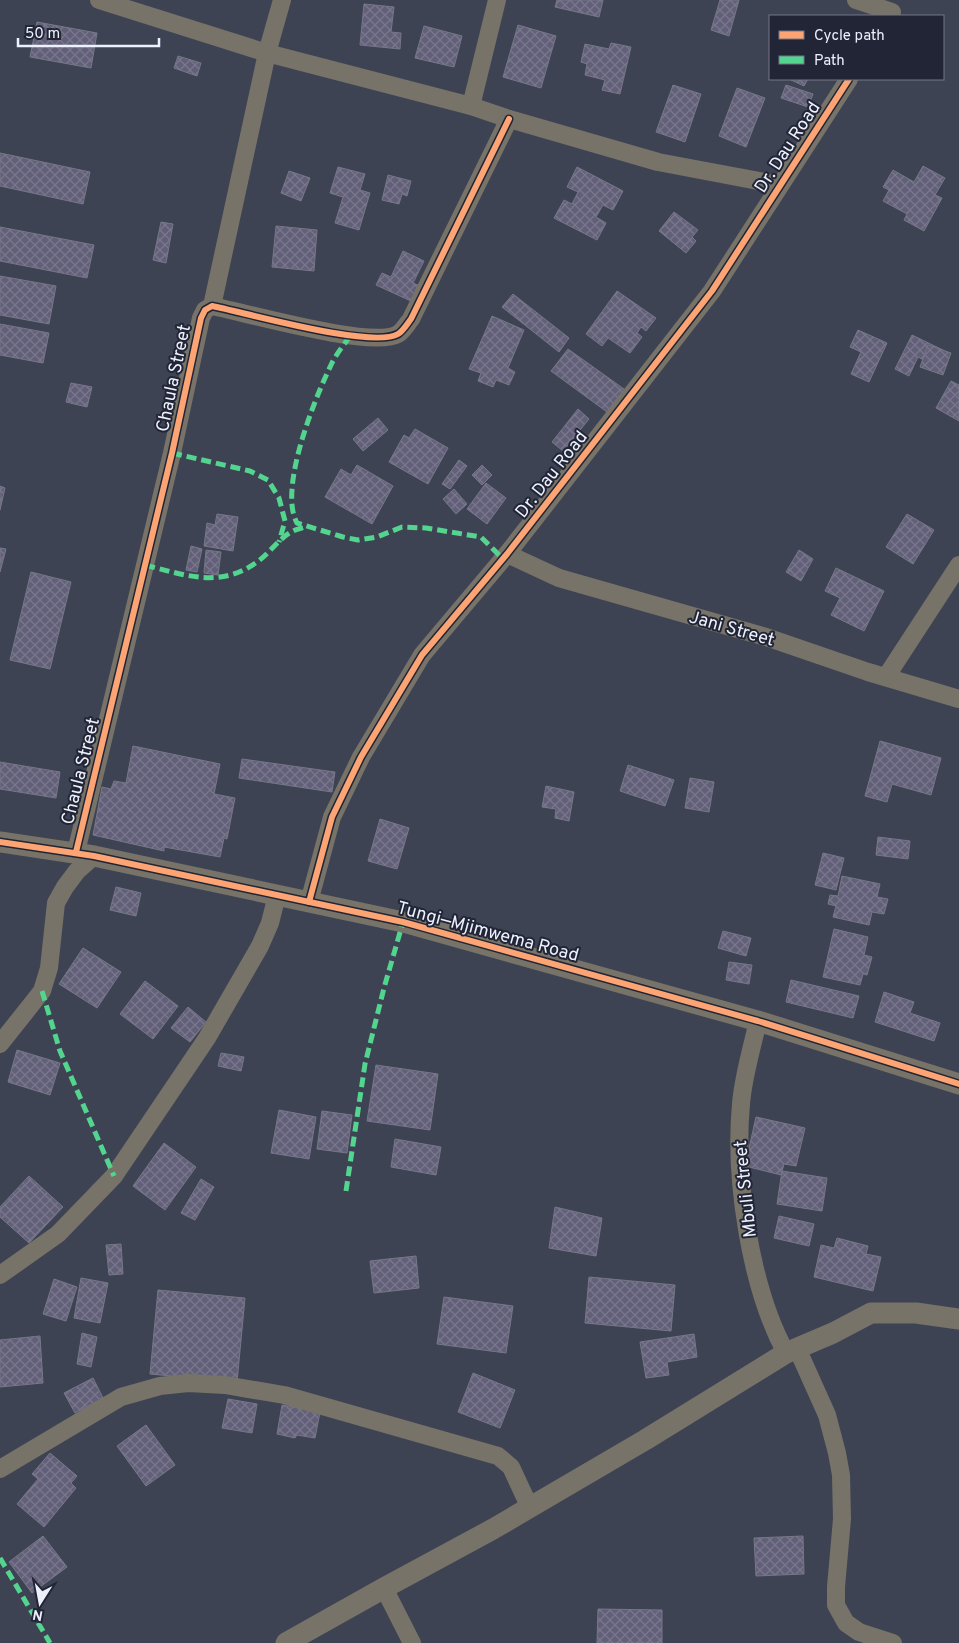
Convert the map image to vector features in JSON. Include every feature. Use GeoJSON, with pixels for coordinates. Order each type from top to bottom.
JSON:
{"type":"FeatureCollection","features":[{"type":"Feature","properties":{"kind":"street"},"geometry":{"type":"LineString","coordinates":[[99,0],[267,54],[471,106],[509,119],[658,162],[780,185]]}},
{"type":"Feature","properties":{"kind":"street"},"geometry":{"type":"LineString","coordinates":[[282,0],[267,54],[212,306],[341,335],[380,339],[398,334],[411,319],[509,119]]}},
{"type":"Feature","properties":{"kind":"street"},"geometry":{"type":"LineString","coordinates":[[471,106],[497,0]]}},
{"type":"Feature","properties":{"kind":"street"},"geometry":{"type":"LineString","coordinates":[[856,0],[894,10]]}},
{"type":"Feature","properties":{"kind":"street","name":"Dr. Dau Road"},"geometry":{"type":"LineString","coordinates":[[309,902],[332,817],[361,757],[422,655],[507,554],[712,291],[848,80]]}},
{"type":"Feature","properties":{"kind":"street","name":"Chaula Street"},"geometry":{"type":"LineString","coordinates":[[85,854],[201,318],[205,310],[212,306]]}},
{"type":"Feature","properties":{"kind":"street","name":"Jani Street"},"geometry":{"type":"LineString","coordinates":[[507,554],[559,578],[766,637],[959,699]]}},
{"type":"Feature","properties":{"kind":"street"},"geometry":{"type":"LineString","coordinates":[[886,677],[959,565]]}},
{"type":"Feature","properties":{"kind":"street","name":"Tungi—Mjimwema Road"},"geometry":{"type":"LineString","coordinates":[[0,842],[85,854],[404,922],[758,1021],[959,1084]]}},
{"type":"Feature","properties":{"kind":"street"},"geometry":{"type":"LineString","coordinates":[[0,1044],[42,991],[49,968],[56,903],[77,871],[85,854]]}},
{"type":"Feature","properties":{"kind":"street"},"geometry":{"type":"LineString","coordinates":[[0,1275],[58,1234],[114,1176],[202,1046],[260,946],[270,923],[277,895]]}},
{"type":"Feature","properties":{"kind":"street","name":"Mbuli Street"},"geometry":{"type":"LineString","coordinates":[[758,1021],[741,1102],[738,1152],[747,1227],[758,1282],[775,1332],[792,1351],[828,1415],[841,1475],[842,1519],[836,1579],[836,1605],[846,1623],[859,1632],[893,1643]]}},
{"type":"Feature","properties":{"kind":"street"},"geometry":{"type":"LineString","coordinates":[[286,1643],[530,1508],[792,1351],[833,1333],[871,1313],[916,1313],[959,1319]]}},
{"type":"Feature","properties":{"kind":"street"},"geometry":{"type":"LineString","coordinates":[[0,1469],[121,1397],[160,1386],[188,1382],[225,1384],[284,1395],[498,1456],[511,1467],[530,1508]]}},
{"type":"Feature","properties":{"kind":"street"},"geometry":{"type":"LineString","coordinates":[[384,1588],[412,1643]]}},
{"type":"Feature","properties":{"kind":"building"},"geometry":{"type":"Polygon","coordinates":[[[557,0],[603,0],[599,17],[555,7],[557,0]]]}},
{"type":"Feature","properties":{"kind":"building"},"geometry":{"type":"Polygon","coordinates":[[[720,0],[739,0],[729,36],[711,30],[720,0]]]}},
{"type":"Feature","properties":{"kind":"building"},"geometry":{"type":"Polygon","coordinates":[[[364,4],[394,7],[391,32],[401,33],[400,49],[360,45],[364,4]]]}},
{"type":"Feature","properties":{"kind":"building"},"geometry":{"type":"Polygon","coordinates":[[[37,22],[97,33],[91,68],[30,57],[37,22]]]}},
{"type":"Feature","properties":{"kind":"building"},"geometry":{"type":"Polygon","coordinates":[[[518,25],[556,36],[541,88],[503,77],[518,25]]]}},
{"type":"Feature","properties":{"kind":"building"},"geometry":{"type":"Polygon","coordinates":[[[424,26],[462,36],[454,67],[415,58],[424,26]]]}},
{"type":"Feature","properties":{"kind":"building"},"geometry":{"type":"Polygon","coordinates":[[[611,43],[631,47],[620,94],[602,90],[605,80],[585,75],[587,64],[581,62],[585,44],[609,49],[611,43]]]}},
{"type":"Feature","properties":{"kind":"building"},"geometry":{"type":"Polygon","coordinates":[[[178,56],[201,63],[197,76],[174,68],[178,56]]]}},
{"type":"Feature","properties":{"kind":"building"},"geometry":{"type":"Polygon","coordinates":[[[791,80],[807,80],[804,86],[791,80]]]}},
{"type":"Feature","properties":{"kind":"building"},"geometry":{"type":"Polygon","coordinates":[[[673,85],[701,94],[685,142],[656,132],[673,85]]]}},
{"type":"Feature","properties":{"kind":"building"},"geometry":{"type":"Polygon","coordinates":[[[786,85],[813,94],[808,107],[781,98],[786,85]]]}},
{"type":"Feature","properties":{"kind":"building"},"geometry":{"type":"Polygon","coordinates":[[[737,88],[765,98],[746,147],[719,136],[737,88]]]}},
{"type":"Feature","properties":{"kind":"building"},"geometry":{"type":"Polygon","coordinates":[[[0,153],[90,172],[83,204],[0,186],[0,153]]]}},
{"type":"Feature","properties":{"kind":"building"},"geometry":{"type":"Polygon","coordinates":[[[923,166],[945,178],[935,195],[942,198],[924,231],[904,220],[907,214],[883,201],[889,190],[883,187],[893,170],[914,182],[923,166]]]}},
{"type":"Feature","properties":{"kind":"building"},"geometry":{"type":"Polygon","coordinates":[[[338,167],[365,174],[360,190],[370,193],[359,230],[335,223],[343,197],[330,193],[338,167]]]}},
{"type":"Feature","properties":{"kind":"building"},"geometry":{"type":"Polygon","coordinates":[[[577,167],[623,191],[613,210],[603,205],[596,217],[606,223],[597,240],[554,218],[564,200],[572,204],[578,192],[567,187],[577,167]]]}},
{"type":"Feature","properties":{"kind":"building"},"geometry":{"type":"Polygon","coordinates":[[[289,171],[310,178],[301,201],[281,193],[289,171]]]}},
{"type":"Feature","properties":{"kind":"building"},"geometry":{"type":"Polygon","coordinates":[[[388,175],[411,181],[407,196],[402,194],[399,204],[382,200],[388,175]]]}},
{"type":"Feature","properties":{"kind":"building"},"geometry":{"type":"Polygon","coordinates":[[[674,212],[698,230],[692,237],[696,241],[686,253],[659,231],[674,212]]]}},
{"type":"Feature","properties":{"kind":"building"},"geometry":{"type":"Polygon","coordinates":[[[161,222],[173,224],[166,263],[153,260],[161,222]]]}},
{"type":"Feature","properties":{"kind":"building"},"geometry":{"type":"Polygon","coordinates":[[[276,226],[317,230],[314,271],[272,267],[276,226]]]}},
{"type":"Feature","properties":{"kind":"building"},"geometry":{"type":"Polygon","coordinates":[[[0,227],[94,245],[87,278],[0,261],[0,227]]]}},
{"type":"Feature","properties":{"kind":"building"},"geometry":{"type":"Polygon","coordinates":[[[403,251],[424,261],[413,283],[420,286],[413,302],[376,285],[382,273],[391,277],[403,251]]]}},
{"type":"Feature","properties":{"kind":"building"},"geometry":{"type":"Polygon","coordinates":[[[0,276],[56,286],[49,324],[0,315],[0,276]]]}},
{"type":"Feature","properties":{"kind":"building"},"geometry":{"type":"Polygon","coordinates":[[[617,291],[656,318],[646,331],[641,327],[637,333],[642,337],[630,353],[608,338],[602,346],[586,334],[617,291]]]}},
{"type":"Feature","properties":{"kind":"building"},"geometry":{"type":"Polygon","coordinates":[[[513,294],[569,338],[559,352],[502,307],[513,294]]]}},
{"type":"Feature","properties":{"kind":"building"},"geometry":{"type":"Polygon","coordinates":[[[492,316],[524,330],[508,368],[515,372],[509,385],[496,380],[493,387],[478,381],[481,373],[469,369],[492,316]]]}},
{"type":"Feature","properties":{"kind":"building"},"geometry":{"type":"Polygon","coordinates":[[[0,324],[49,333],[43,363],[0,355],[0,324]]]}},
{"type":"Feature","properties":{"kind":"building"},"geometry":{"type":"Polygon","coordinates":[[[858,330],[887,343],[869,382],[851,374],[861,352],[850,347],[858,330]]]}},
{"type":"Feature","properties":{"kind":"building"},"geometry":{"type":"Polygon","coordinates":[[[912,335],[947,352],[939,368],[918,357],[909,376],[895,369],[912,335]]]}},
{"type":"Feature","properties":{"kind":"building"},"geometry":{"type":"Polygon","coordinates":[[[928,345],[951,353],[943,375],[920,367],[928,345]]]}},
{"type":"Feature","properties":{"kind":"building"},"geometry":{"type":"Polygon","coordinates":[[[568,349],[624,389],[607,412],[551,371],[568,349]]]}},
{"type":"Feature","properties":{"kind":"building"},"geometry":{"type":"Polygon","coordinates":[[[951,381],[959,385],[959,421],[936,408],[951,381]]]}},
{"type":"Feature","properties":{"kind":"building"},"geometry":{"type":"Polygon","coordinates":[[[71,383],[92,387],[87,407],[66,402],[71,383]]]}},
{"type":"Feature","properties":{"kind":"building"},"geometry":{"type":"Polygon","coordinates":[[[578,409],[589,419],[563,451],[552,442],[578,409]]]}},
{"type":"Feature","properties":{"kind":"building"},"geometry":{"type":"Polygon","coordinates":[[[378,418],[388,430],[363,451],[353,439],[378,418]]]}},
{"type":"Feature","properties":{"kind":"building"},"geometry":{"type":"Polygon","coordinates":[[[415,429],[448,448],[428,484],[389,462],[404,435],[409,438],[415,429]]]}},
{"type":"Feature","properties":{"kind":"building"},"geometry":{"type":"Polygon","coordinates":[[[459,460],[467,466],[450,489],[442,484],[459,460]]]}},
{"type":"Feature","properties":{"kind":"building"},"geometry":{"type":"Polygon","coordinates":[[[357,465],[393,486],[372,524],[325,497],[341,469],[351,475],[357,465]]]}},
{"type":"Feature","properties":{"kind":"building"},"geometry":{"type":"Polygon","coordinates":[[[482,465],[492,475],[482,485],[472,475],[482,465]]]}},
{"type":"Feature","properties":{"kind":"building"},"geometry":{"type":"Polygon","coordinates":[[[486,483],[506,498],[487,524],[467,509],[486,483]]]}},
{"type":"Feature","properties":{"kind":"building"},"geometry":{"type":"Polygon","coordinates":[[[0,486],[5,488],[0,510],[0,486]]]}},
{"type":"Feature","properties":{"kind":"building"},"geometry":{"type":"Polygon","coordinates":[[[454,489],[467,504],[456,514],[443,499],[454,489]]]}},
{"type":"Feature","properties":{"kind":"building"},"geometry":{"type":"Polygon","coordinates":[[[217,514],[238,517],[233,551],[204,546],[207,523],[215,525],[217,514]]]}},
{"type":"Feature","properties":{"kind":"building"},"geometry":{"type":"Polygon","coordinates":[[[907,514],[934,530],[913,564],[886,547],[907,514]]]}},
{"type":"Feature","properties":{"kind":"building"},"geometry":{"type":"Polygon","coordinates":[[[191,546],[202,549],[197,572],[186,570],[191,546]]]}},
{"type":"Feature","properties":{"kind":"building"},"geometry":{"type":"Polygon","coordinates":[[[0,548],[6,549],[0,572],[0,548]]]}},
{"type":"Feature","properties":{"kind":"building"},"geometry":{"type":"Polygon","coordinates":[[[206,550],[221,552],[218,575],[204,573],[206,550]]]}},
{"type":"Feature","properties":{"kind":"building"},"geometry":{"type":"Polygon","coordinates":[[[799,550],[813,559],[801,581],[786,572],[799,550]]]}},
{"type":"Feature","properties":{"kind":"building"},"geometry":{"type":"Polygon","coordinates":[[[836,568],[884,591],[864,631],[831,615],[840,598],[825,591],[836,568]]]}},
{"type":"Feature","properties":{"kind":"building"},"geometry":{"type":"Polygon","coordinates":[[[31,572],[71,582],[50,669],[10,660],[31,572]]]}},
{"type":"Feature","properties":{"kind":"building"},"geometry":{"type":"Polygon","coordinates":[[[880,741],[941,758],[931,795],[892,784],[887,802],[865,796],[880,741]]]}},
{"type":"Feature","properties":{"kind":"building"},"geometry":{"type":"Polygon","coordinates":[[[133,746],[220,764],[214,794],[235,798],[227,839],[224,838],[220,857],[164,847],[164,851],[93,835],[102,787],[111,789],[114,781],[126,783],[133,746]]]}},
{"type":"Feature","properties":{"kind":"building"},"geometry":{"type":"Polygon","coordinates":[[[242,759],[335,772],[332,792],[239,778],[242,759]]]}},
{"type":"Feature","properties":{"kind":"building"},"geometry":{"type":"Polygon","coordinates":[[[0,762],[60,772],[56,798],[0,789],[0,762]]]}},
{"type":"Feature","properties":{"kind":"building"},"geometry":{"type":"Polygon","coordinates":[[[628,765],[674,780],[665,806],[620,791],[628,765]]]}},
{"type":"Feature","properties":{"kind":"building"},"geometry":{"type":"Polygon","coordinates":[[[690,778],[714,782],[709,812],[685,808],[690,778]]]}},
{"type":"Feature","properties":{"kind":"building"},"geometry":{"type":"Polygon","coordinates":[[[546,786],[574,792],[569,821],[555,818],[556,809],[542,807],[546,786]]]}},
{"type":"Feature","properties":{"kind":"building"},"geometry":{"type":"Polygon","coordinates":[[[380,819],[409,828],[397,869],[368,861],[380,819]]]}},
{"type":"Feature","properties":{"kind":"building"},"geometry":{"type":"Polygon","coordinates":[[[878,837],[910,841],[908,859],[876,855],[878,837]]]}},
{"type":"Feature","properties":{"kind":"building"},"geometry":{"type":"Polygon","coordinates":[[[823,853],[844,858],[836,890],[815,885],[823,853]]]}},
{"type":"Feature","properties":{"kind":"building"},"geometry":{"type":"Polygon","coordinates":[[[842,876],[880,884],[877,897],[888,899],[884,914],[872,912],[869,925],[833,917],[836,906],[828,904],[830,895],[838,896],[842,876]]]}},
{"type":"Feature","properties":{"kind":"building"},"geometry":{"type":"Polygon","coordinates":[[[116,887],[141,893],[136,916],[110,910],[116,887]]]}},
{"type":"Feature","properties":{"kind":"building"},"geometry":{"type":"Polygon","coordinates":[[[834,929],[868,937],[864,955],[872,957],[867,975],[863,974],[860,985],[823,977],[834,929]]]}},
{"type":"Feature","properties":{"kind":"building"},"geometry":{"type":"Polygon","coordinates":[[[723,931],[751,938],[746,956],[718,948],[723,931]]]}},
{"type":"Feature","properties":{"kind":"building"},"geometry":{"type":"Polygon","coordinates":[[[83,948],[121,972],[97,1008],[59,984],[83,948]]]}},
{"type":"Feature","properties":{"kind":"building"},"geometry":{"type":"Polygon","coordinates":[[[729,962],[752,965],[749,984],[726,980],[729,962]]]}},
{"type":"Feature","properties":{"kind":"building"},"geometry":{"type":"Polygon","coordinates":[[[791,980],[859,996],[853,1018],[786,1002],[791,980]]]}},
{"type":"Feature","properties":{"kind":"building"},"geometry":{"type":"Polygon","coordinates":[[[145,981],[178,1006],[153,1039],[120,1014],[145,981]]]}},
{"type":"Feature","properties":{"kind":"building"},"geometry":{"type":"Polygon","coordinates":[[[884,992],[914,1002],[910,1013],[940,1023],[934,1041],[875,1022],[884,992]]]}},
{"type":"Feature","properties":{"kind":"building"},"geometry":{"type":"Polygon","coordinates":[[[188,1007],[206,1022],[190,1042],[171,1028],[188,1007]]]}},
{"type":"Feature","properties":{"kind":"building"},"geometry":{"type":"Polygon","coordinates":[[[17,1050],[60,1063],[50,1095],[8,1082],[17,1050]]]}},
{"type":"Feature","properties":{"kind":"building"},"geometry":{"type":"Polygon","coordinates":[[[221,1053],[244,1057],[241,1071],[218,1066],[221,1053]]]}},
{"type":"Feature","properties":{"kind":"building"},"geometry":{"type":"Polygon","coordinates":[[[376,1065],[438,1074],[430,1130],[367,1121],[376,1065]]]}},
{"type":"Feature","properties":{"kind":"building"},"geometry":{"type":"Polygon","coordinates":[[[279,1110],[316,1117],[309,1159],[271,1153],[279,1110]]]}},
{"type":"Feature","properties":{"kind":"building"},"geometry":{"type":"Polygon","coordinates":[[[322,1111],[352,1115],[347,1153],[317,1149],[322,1111]]]}},
{"type":"Feature","properties":{"kind":"building"},"geometry":{"type":"Polygon","coordinates":[[[756,1117],[805,1128],[796,1166],[784,1164],[781,1175],[745,1166],[756,1117]]]}},
{"type":"Feature","properties":{"kind":"building"},"geometry":{"type":"Polygon","coordinates":[[[395,1139],[441,1147],[436,1175],[391,1167],[395,1139]]]}},
{"type":"Feature","properties":{"kind":"building"},"geometry":{"type":"Polygon","coordinates":[[[164,1143],[196,1167],[165,1210],[133,1186],[164,1143]]]}},
{"type":"Feature","properties":{"kind":"building"},"geometry":{"type":"Polygon","coordinates":[[[782,1171],[827,1178],[822,1211],[777,1204],[782,1171]]]}},
{"type":"Feature","properties":{"kind":"building"},"geometry":{"type":"Polygon","coordinates":[[[29,1176],[63,1207],[29,1243],[0,1217],[0,1207],[29,1176]]]}},
{"type":"Feature","properties":{"kind":"building"},"geometry":{"type":"Polygon","coordinates":[[[201,1179],[214,1187],[195,1220],[181,1213],[201,1179]]]}},
{"type":"Feature","properties":{"kind":"building"},"geometry":{"type":"Polygon","coordinates":[[[555,1207],[602,1218],[596,1256],[549,1248],[555,1207]]]}},
{"type":"Feature","properties":{"kind":"building"},"geometry":{"type":"Polygon","coordinates":[[[779,1216],[814,1224],[809,1246],[774,1238],[779,1216]]]}},
{"type":"Feature","properties":{"kind":"building"},"geometry":{"type":"Polygon","coordinates":[[[837,1238],[868,1246],[866,1254],[881,1257],[873,1291],[814,1277],[821,1245],[834,1248],[837,1238]]]}},
{"type":"Feature","properties":{"kind":"building"},"geometry":{"type":"Polygon","coordinates":[[[121,1244],[123,1274],[109,1275],[106,1245],[121,1244]]]}},
{"type":"Feature","properties":{"kind":"building"},"geometry":{"type":"Polygon","coordinates":[[[416,1256],[419,1288],[374,1293],[370,1261],[416,1256]]]}},
{"type":"Feature","properties":{"kind":"building"},"geometry":{"type":"Polygon","coordinates":[[[589,1277],[675,1285],[671,1331],[585,1323],[589,1277]]]}},
{"type":"Feature","properties":{"kind":"building"},"geometry":{"type":"Polygon","coordinates":[[[81,1278],[108,1283],[100,1323],[74,1318],[81,1278]]]}},
{"type":"Feature","properties":{"kind":"building"},"geometry":{"type":"Polygon","coordinates":[[[54,1279],[77,1287],[66,1321],[43,1314],[54,1279]]]}},
{"type":"Feature","properties":{"kind":"building"},"geometry":{"type":"Polygon","coordinates":[[[158,1290],[245,1298],[237,1382],[150,1374],[158,1290]]]}},
{"type":"Feature","properties":{"kind":"building"},"geometry":{"type":"Polygon","coordinates":[[[444,1297],[513,1306],[506,1353],[437,1344],[444,1297]]]}},
{"type":"Feature","properties":{"kind":"building"},"geometry":{"type":"Polygon","coordinates":[[[82,1333],[97,1337],[91,1367],[77,1364],[82,1333]]]}},
{"type":"Feature","properties":{"kind":"building"},"geometry":{"type":"Polygon","coordinates":[[[694,1334],[697,1357],[667,1362],[669,1375],[646,1378],[640,1342],[694,1334]]]}},
{"type":"Feature","properties":{"kind":"building"},"geometry":{"type":"Polygon","coordinates":[[[40,1336],[43,1383],[0,1387],[0,1340],[40,1336]]]}},
{"type":"Feature","properties":{"kind":"building"},"geometry":{"type":"Polygon","coordinates":[[[473,1373],[515,1390],[500,1428],[458,1412],[473,1373]]]}},
{"type":"Feature","properties":{"kind":"building"},"geometry":{"type":"Polygon","coordinates":[[[93,1378],[103,1398],[75,1413],[64,1393],[93,1378]]]}},
{"type":"Feature","properties":{"kind":"building"},"geometry":{"type":"Polygon","coordinates":[[[228,1399],[257,1404],[252,1433],[222,1428],[228,1399]]]}},
{"type":"Feature","properties":{"kind":"building"},"geometry":{"type":"Polygon","coordinates":[[[282,1405],[320,1412],[315,1438],[297,1435],[295,1438],[277,1434],[282,1405]]]}},
{"type":"Feature","properties":{"kind":"building"},"geometry":{"type":"Polygon","coordinates":[[[146,1425],[175,1465],[146,1486],[117,1446],[146,1425]]]}},
{"type":"Feature","properties":{"kind":"building"},"geometry":{"type":"Polygon","coordinates":[[[50,1453],[77,1476],[71,1483],[76,1488],[44,1527],[17,1504],[38,1479],[32,1474],[50,1453]]]}},
{"type":"Feature","properties":{"kind":"building"},"geometry":{"type":"Polygon","coordinates":[[[43,1536],[67,1567],[32,1593],[9,1562],[43,1536]]]}},
{"type":"Feature","properties":{"kind":"building"},"geometry":{"type":"Polygon","coordinates":[[[803,1536],[804,1574],[756,1576],[754,1538],[803,1536]]]}},
{"type":"Feature","properties":{"kind":"building"},"geometry":{"type":"Polygon","coordinates":[[[598,1609],[662,1610],[662,1643],[597,1643],[598,1609]]]}},
{"type":"Feature","properties":{"kind":"marked path"},"geometry":{"type":"LineString","coordinates":[[350,336],[335,357],[324,380],[301,444],[292,489],[292,508],[297,523],[358,540],[377,537],[402,527],[426,528],[481,537],[503,559]]}},
{"type":"Feature","properties":{"kind":"marked path"},"geometry":{"type":"LineString","coordinates":[[172,453],[250,471],[268,480],[279,498],[285,521],[279,542]]}},
{"type":"Feature","properties":{"kind":"marked path"},"geometry":{"type":"LineString","coordinates":[[145,565],[188,576],[216,577],[230,575],[257,562],[288,534],[308,526]]}},
{"type":"Feature","properties":{"kind":"marked path"},"geometry":{"type":"LineString","coordinates":[[346,1191],[365,1064],[403,922]]}},
{"type":"Feature","properties":{"kind":"marked path"},"geometry":{"type":"LineString","coordinates":[[42,991],[60,1051],[114,1176]]}},
{"type":"Feature","properties":{"kind":"marked path"},"geometry":{"type":"LineString","coordinates":[[0,1558],[50,1643]]}},
{"type":"Feature","properties":{"kind":"cycle path"},"geometry":{"type":"LineString","coordinates":[[309,902],[332,817],[361,757],[422,655],[507,554],[712,291],[848,80]]}},
{"type":"Feature","properties":{"kind":"cycle path"},"geometry":{"type":"LineString","coordinates":[[76,852],[172,453],[201,318],[205,310],[212,306],[337,334],[363,337],[384,337],[398,334],[411,319],[509,119]]}},
{"type":"Feature","properties":{"kind":"cycle path"},"geometry":{"type":"LineString","coordinates":[[0,842],[94,856],[403,922],[758,1021],[959,1084]]}}]}
